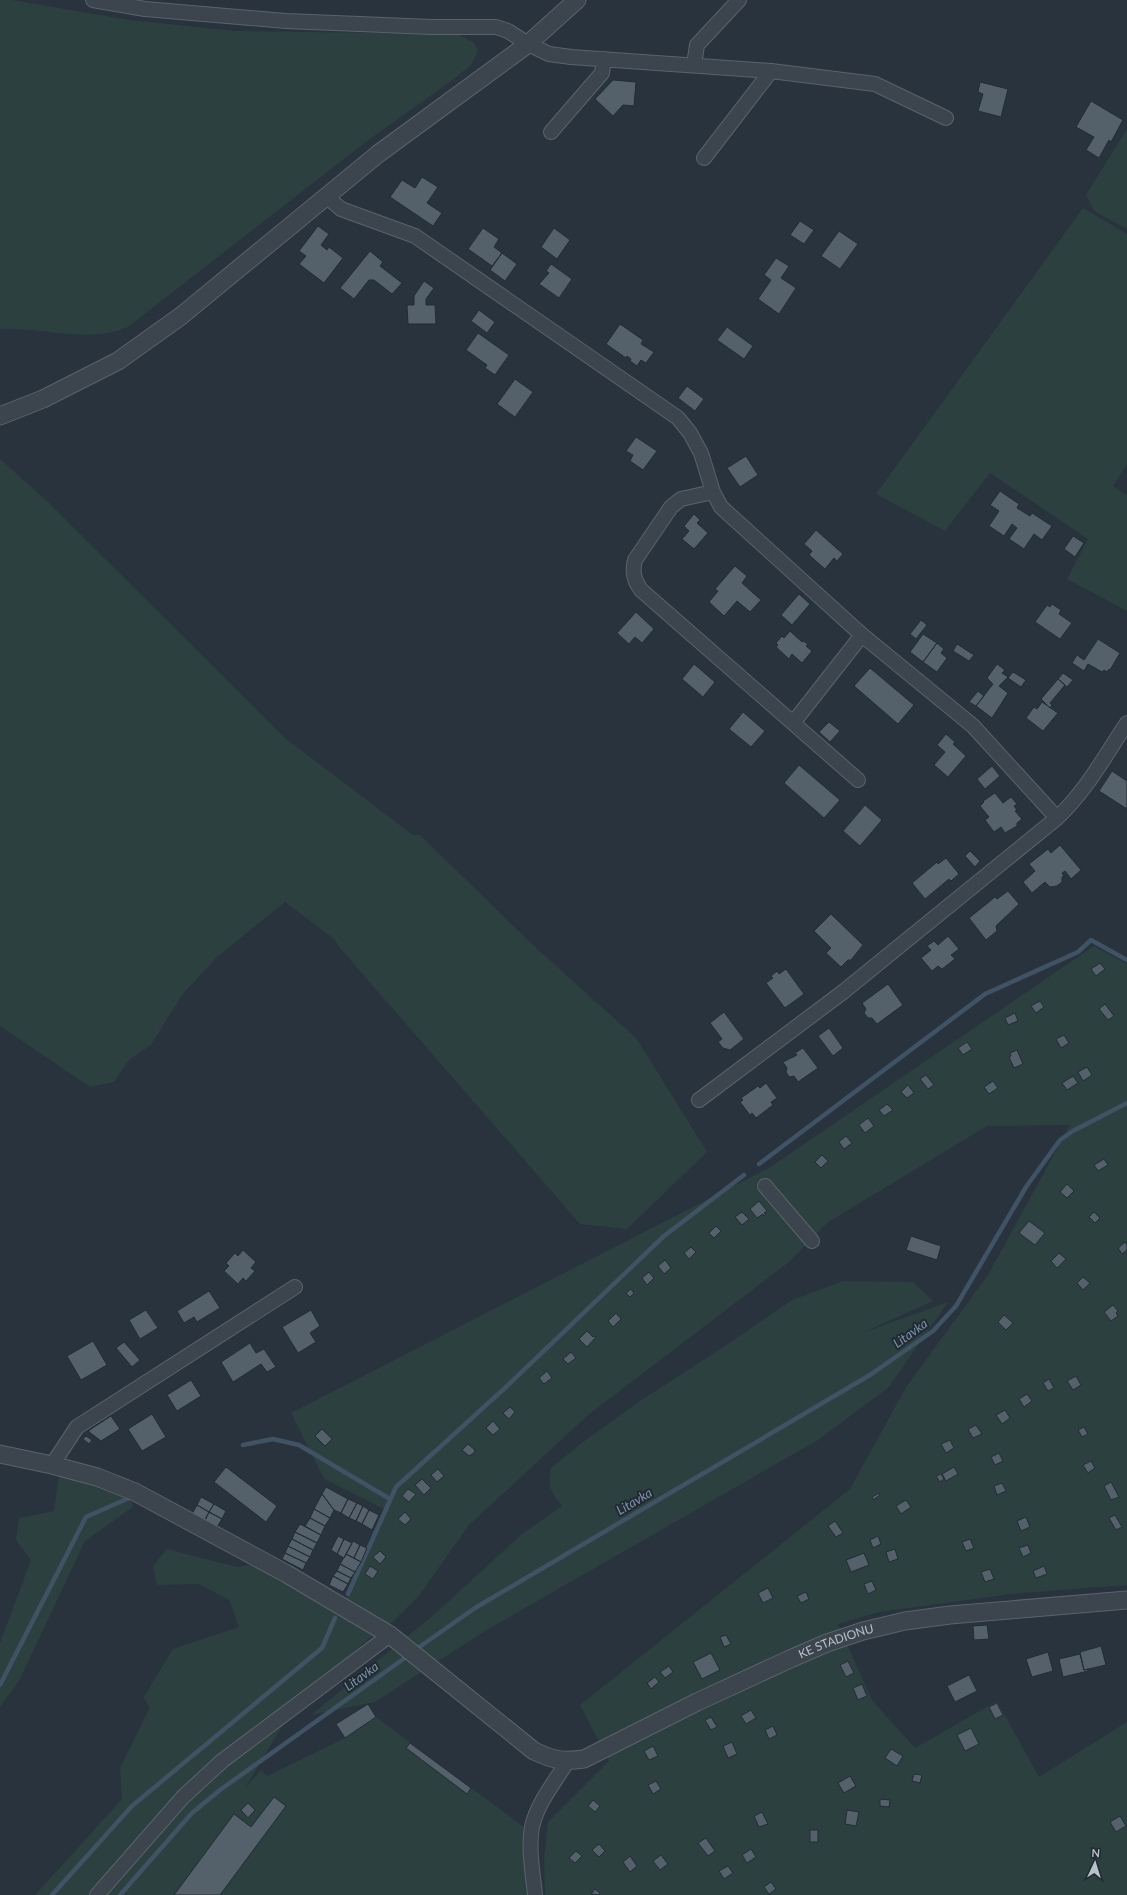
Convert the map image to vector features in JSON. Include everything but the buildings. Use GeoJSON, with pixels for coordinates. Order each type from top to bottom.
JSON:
{"type":"FeatureCollection","features":[{"type":"Feature","properties":{"kind":"street"},"geometry":{"type":"LineString","coordinates":[[93,0],[145,9],[286,22],[432,27],[496,27],[508,31],[528,44],[549,54],[771,71],[875,84],[946,118]]}},
{"type":"Feature","properties":{"kind":"street"},"geometry":{"type":"LineString","coordinates":[[0,416],[44,399],[118,361],[181,316],[378,154],[528,44],[577,0]]}},
{"type":"Feature","properties":{"kind":"street"},"geometry":{"type":"LineString","coordinates":[[694,65],[698,45],[739,0]]}},
{"type":"Feature","properties":{"kind":"street"},"geometry":{"type":"LineString","coordinates":[[551,132],[602,73],[604,59]]}},
{"type":"Feature","properties":{"kind":"street"},"geometry":{"type":"LineString","coordinates":[[704,158],[771,71]]}},
{"type":"Feature","properties":{"kind":"street"},"geometry":{"type":"LineString","coordinates":[[326,196],[341,209],[415,236],[678,418],[690,434],[700,453],[713,492],[721,507],[862,635],[973,726],[1057,818]]}},
{"type":"Feature","properties":{"kind":"street"},"geometry":{"type":"LineString","coordinates":[[713,492],[681,499],[671,507],[635,560],[633,569],[635,581],[641,590],[858,780]]}},
{"type":"Feature","properties":{"kind":"street"},"geometry":{"type":"LineString","coordinates":[[792,723],[862,635]]}},
{"type":"Feature","properties":{"kind":"street"},"geometry":{"type":"LineString","coordinates":[[699,1100],[843,992],[1057,818],[1073,803],[1082,791],[1127,723]]}},
{"type":"Feature","properties":{"kind":"street"},"geometry":{"type":"LineString","coordinates":[[765,1186],[812,1241]]}},
{"type":"Feature","properties":{"kind":"street"},"geometry":{"type":"LineString","coordinates":[[52,1465],[77,1427],[295,1287]]}},
{"type":"Feature","properties":{"kind":"street"},"geometry":{"type":"LineString","coordinates":[[0,1454],[52,1465],[97,1477],[135,1492],[287,1574],[396,1640],[534,1751],[552,1759],[567,1762],[539,1809],[532,1827],[531,1846],[535,1895]]}},
{"type":"Feature","properties":{"kind":"street","name":"KE STADIONU"},"geometry":{"type":"LineString","coordinates":[[567,1762],[584,1759],[697,1702],[790,1659],[826,1643],[863,1631],[905,1621],[950,1615],[1127,1600]]}},
{"type":"Feature","properties":{"kind":"street"},"geometry":{"type":"LineString","coordinates":[[97,1895],[183,1797],[222,1762],[396,1640]]}},
{"type":"Feature","properties":{"kind":"green space"},"geometry":{"type":"Polygon","coordinates":[[[0,0],[12,0],[130,20],[236,31],[457,34],[473,42],[478,49],[472,64],[454,79],[367,141],[128,327],[113,332],[81,335],[32,330],[0,329],[0,0]]]}},
{"type":"Feature","properties":{"kind":"green space"},"geometry":{"type":"Polygon","coordinates":[[[1127,129],[1127,229],[1094,211],[1086,195],[1127,129]]]}},
{"type":"Feature","properties":{"kind":"green space"},"geometry":{"type":"Polygon","coordinates":[[[1083,208],[1127,234],[1127,464],[1113,486],[1127,495],[1127,611],[1067,579],[1088,539],[990,473],[945,531],[876,494],[1083,208]]]}},
{"type":"Feature","properties":{"kind":"green space"},"geometry":{"type":"Polygon","coordinates":[[[0,459],[48,502],[285,738],[413,835],[420,835],[533,945],[637,1039],[707,1152],[627,1229],[580,1224],[340,948],[334,939],[285,902],[217,957],[182,995],[151,1045],[129,1060],[114,1082],[90,1087],[0,1026],[0,459]]]}},
{"type":"Feature","properties":{"kind":"green space"},"geometry":{"type":"Polygon","coordinates":[[[1094,946],[1127,964],[1127,1585],[1011,1594],[880,1612],[838,1624],[872,1700],[915,1748],[997,1701],[1039,1777],[1127,1722],[1127,1895],[545,1895],[544,1858],[548,1822],[609,1761],[580,1705],[850,1489],[906,1387],[988,1275],[1070,1125],[987,1126],[827,1223],[789,1262],[587,1416],[469,1525],[418,1597],[386,1628],[344,1603],[386,1510],[324,1479],[291,1413],[769,1168],[1094,946]]]}},
{"type":"Feature","properties":{"kind":"green space"},"geometry":{"type":"Polygon","coordinates":[[[843,1281],[913,1282],[933,1301],[862,1333],[948,1302],[888,1388],[818,1440],[485,1631],[375,1702],[311,1715],[437,1612],[522,1534],[562,1506],[550,1488],[551,1468],[583,1442],[640,1401],[725,1346],[792,1300],[843,1281]]]}},
{"type":"Feature","properties":{"kind":"green space"},"geometry":{"type":"Polygon","coordinates":[[[59,1473],[128,1482],[133,1507],[85,1541],[19,1681],[0,1707],[0,1643],[31,1560],[16,1540],[19,1518],[54,1511],[59,1473]]]}},
{"type":"Feature","properties":{"kind":"green space"},"geometry":{"type":"Polygon","coordinates":[[[167,1549],[237,1567],[264,1562],[380,1629],[296,1703],[245,1788],[261,1770],[267,1776],[345,1738],[336,1724],[368,1704],[376,1717],[524,1827],[527,1895],[35,1895],[122,1799],[120,1768],[150,1707],[143,1698],[173,1649],[239,1627],[229,1600],[199,1584],[157,1585],[153,1566],[167,1549]]]}},
{"type":"Feature","properties":{"kind":"waterway"},"geometry":{"type":"LineString","coordinates":[[759,1164],[985,994],[1078,952],[1091,940],[1127,960]]}},
{"type":"Feature","properties":{"kind":"waterway","name":"Litavka"},"geometry":{"type":"LineString","coordinates":[[415,1650],[475,1608],[870,1375],[933,1331],[956,1306],[1026,1187],[1060,1140],[1073,1131],[1127,1103]]}},
{"type":"Feature","properties":{"kind":"waterway"},"geometry":{"type":"LineString","coordinates":[[348,1594],[396,1487],[506,1387],[664,1236],[744,1175]]}},
{"type":"Feature","properties":{"kind":"waterway"},"geometry":{"type":"LineString","coordinates":[[243,1445],[273,1439],[299,1445],[390,1499]]}},
{"type":"Feature","properties":{"kind":"waterway"},"geometry":{"type":"LineString","coordinates":[[0,1685],[86,1517],[129,1498]]}},
{"type":"Feature","properties":{"kind":"waterway"},"geometry":{"type":"LineString","coordinates":[[52,1895],[132,1806],[322,1648],[335,1618]]}},
{"type":"Feature","properties":{"kind":"waterway","name":"Litavka"},"geometry":{"type":"LineString","coordinates":[[120,1895],[192,1813],[220,1790],[409,1655]]}}]}
